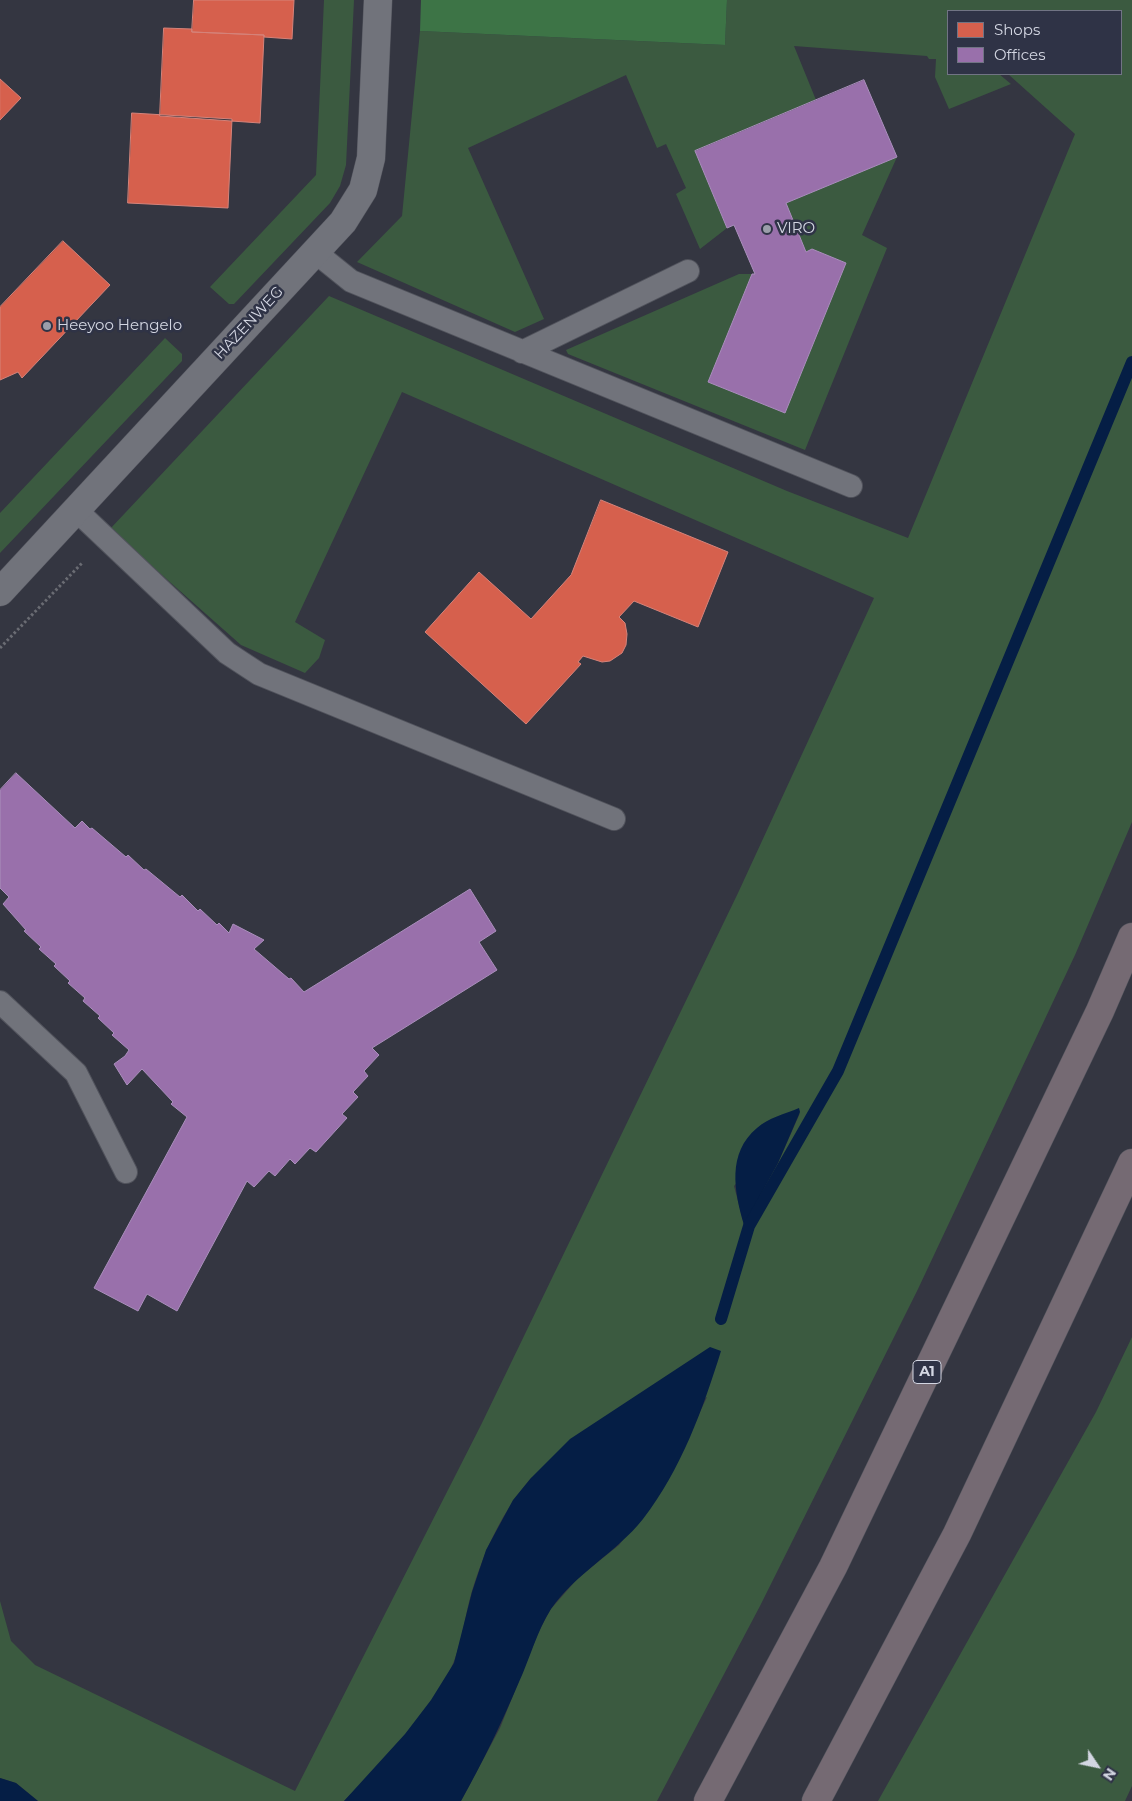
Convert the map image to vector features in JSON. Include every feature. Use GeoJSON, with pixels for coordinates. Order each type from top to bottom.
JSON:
{"type":"FeatureCollection","features":[{"type":"Feature","properties":{"kind":"highway","name":"A1"},"geometry":{"type":"LineString","coordinates":[[708,1801],[833,1567],[1100,1011],[1132,937]]}},
{"type":"Feature","properties":{"kind":"highway"},"geometry":{"type":"LineString","coordinates":[[816,1801],[957,1534],[1132,1163]]}},
{"type":"Feature","properties":{"kind":"street","name":"HAZENWEG"},"geometry":{"type":"LineString","coordinates":[[0,592],[343,222],[363,190],[371,158],[378,0]]}},
{"type":"Feature","properties":{"kind":"lane"},"geometry":{"type":"LineString","coordinates":[[315,252],[351,281],[851,486]]}},
{"type":"Feature","properties":{"kind":"lane"},"geometry":{"type":"LineString","coordinates":[[522,352],[688,271]]}},
{"type":"Feature","properties":{"kind":"lane"},"geometry":{"type":"LineString","coordinates":[[76,510],[227,654],[259,674],[614,820]]}},
{"type":"Feature","properties":{"kind":"lane"},"geometry":{"type":"LineString","coordinates":[[0,1002],[76,1073],[126,1172]]}},
{"type":"Feature","properties":{"kind":"path"},"geometry":{"type":"LineString","coordinates":[[0,648],[106,537]]}},
{"type":"Feature","properties":{"kind":"green space"},"geometry":{"type":"Polygon","coordinates":[[[324,0],[354,0],[346,165],[340,186],[330,203],[234,304],[229,304],[210,287],[316,175],[324,0]]]}},
{"type":"Feature","properties":{"kind":"green space"},"geometry":{"type":"Polygon","coordinates":[[[421,0],[727,0],[725,45],[420,31],[421,0]]]}},
{"type":"Feature","properties":{"kind":"green space"},"geometry":{"type":"Polygon","coordinates":[[[727,0],[1132,0],[1132,822],[1075,955],[918,1289],[760,1606],[657,1801],[461,1801],[500,1728],[538,1633],[550,1610],[578,1578],[619,1545],[668,1480],[707,1397],[531,1478],[511,1504],[483,1560],[472,1591],[457,1653],[446,1678],[421,1716],[373,1772],[344,1801],[38,1801],[16,1783],[0,1778],[0,1601],[11,1641],[35,1665],[295,1791],[481,1425],[738,893],[874,598],[402,392],[295,622],[325,640],[319,658],[305,673],[241,645],[110,529],[329,296],[787,491],[908,538],[1075,134],[1009,75],[1122,75],[1122,10],[947,10],[947,75],[1000,75],[1011,84],[949,109],[935,77],[936,59],[929,59],[927,56],[794,46],[816,100],[695,151],[727,228],[700,249],[676,194],[686,188],[666,144],[657,148],[626,75],[468,148],[544,319],[515,332],[357,262],[402,216],[420,31],[725,45],[727,0]],[[800,1113],[734,1186],[744,1224],[778,1163],[800,1113]]]}},
{"type":"Feature","properties":{"kind":"green space"},"geometry":{"type":"Polygon","coordinates":[[[897,157],[862,235],[887,248],[805,450],[568,354],[566,350],[739,274],[752,274],[708,382],[785,413],[846,263],[812,249],[806,252],[786,203],[897,157]]]}},
{"type":"Feature","properties":{"kind":"green space"},"geometry":{"type":"Polygon","coordinates":[[[165,338],[182,354],[182,361],[0,553],[0,513],[165,338]]]}},
{"type":"Feature","properties":{"kind":"green space"},"geometry":{"type":"Polygon","coordinates":[[[1132,1337],[1132,1786],[1125,1801],[878,1801],[1096,1412],[1132,1337]]]}},
{"type":"Feature","properties":{"kind":"water"},"geometry":{"type":"Polygon","coordinates":[[[799,1108],[800,1112],[778,1163],[744,1225],[736,1186],[737,1161],[741,1149],[747,1138],[761,1125],[799,1108]]]}},
{"type":"Feature","properties":{"kind":"water"},"geometry":{"type":"Polygon","coordinates":[[[710,1347],[721,1351],[707,1395],[680,1460],[657,1500],[643,1519],[621,1542],[572,1585],[551,1609],[499,1727],[461,1801],[344,1801],[405,1734],[431,1700],[454,1663],[472,1592],[486,1550],[513,1500],[531,1478],[570,1439],[710,1347]]]}},
{"type":"Feature","properties":{"kind":"water"},"geometry":{"type":"Polygon","coordinates":[[[0,1778],[16,1783],[38,1801],[0,1801],[0,1778]]]}},
{"type":"Feature","properties":{"kind":"building: Shops"},"geometry":{"type":"Polygon","coordinates":[[[194,0],[294,0],[292,39],[264,37],[264,35],[192,32],[194,0]]]}},
{"type":"Feature","properties":{"kind":"building: Shops"},"geometry":{"type":"Polygon","coordinates":[[[164,28],[192,29],[192,32],[264,35],[260,123],[160,116],[164,28]]]}},
{"type":"Feature","properties":{"kind":"building: Shops"},"geometry":{"type":"Polygon","coordinates":[[[0,79],[21,98],[0,120],[0,79]]]}},
{"type":"Feature","properties":{"kind":"building: Shops"},"geometry":{"type":"Polygon","coordinates":[[[132,113],[232,119],[228,208],[128,203],[132,113]]]}},
{"type":"Feature","properties":{"kind":"building: Shops"},"geometry":{"type":"Polygon","coordinates":[[[63,241],[110,285],[22,378],[18,372],[0,380],[0,307],[63,241]]]}},
{"type":"Feature","properties":{"kind":"building: Shops"},"geometry":{"type":"Polygon","coordinates":[[[601,500],[728,552],[698,627],[634,601],[619,617],[625,623],[627,634],[626,645],[622,653],[610,661],[602,662],[583,656],[578,662],[581,664],[526,724],[425,632],[479,572],[531,619],[571,575],[601,500]]]}},
{"type":"Feature","properties":{"kind":"building: Offices"},"geometry":{"type":"Polygon","coordinates":[[[864,80],[897,157],[786,203],[806,252],[812,249],[846,263],[785,413],[708,382],[752,274],[755,274],[734,225],[727,228],[695,151],[864,80]]]}},
{"type":"Feature","properties":{"kind":"building: Offices"},"geometry":{"type":"Polygon","coordinates":[[[16,773],[75,828],[82,821],[180,897],[182,895],[198,911],[200,909],[217,925],[219,923],[229,933],[233,924],[264,940],[254,949],[289,979],[291,978],[304,992],[470,889],[496,931],[479,942],[497,970],[372,1048],[379,1055],[364,1071],[368,1076],[353,1092],[358,1097],[342,1114],[347,1118],[316,1152],[310,1148],[295,1164],[290,1159],[275,1176],[269,1171],[254,1187],[247,1181],[177,1311],[147,1294],[138,1311],[94,1288],[187,1117],[171,1104],[173,1102],[142,1069],[127,1085],[114,1064],[125,1056],[129,1050],[112,1035],[114,1033],[98,1018],[100,1016],[83,1001],[85,998],[68,983],[70,981],[54,966],[56,964],[39,949],[41,947],[24,931],[26,930],[3,904],[9,897],[0,888],[0,790],[16,773]]]}},
{"type":"Feature","properties":{"kind":"waterway"},"geometry":{"type":"LineString","coordinates":[[721,1319],[749,1226],[838,1071],[1132,362]]}},
{"type":"Feature","properties":{"kind":"place","name":"VIRO"},"geometry":{"type":"Point","coordinates":[767,229]}},
{"type":"Feature","properties":{"kind":"place","name":"Heeyoo Hengelo"},"geometry":{"type":"Point","coordinates":[47,326]}}]}
